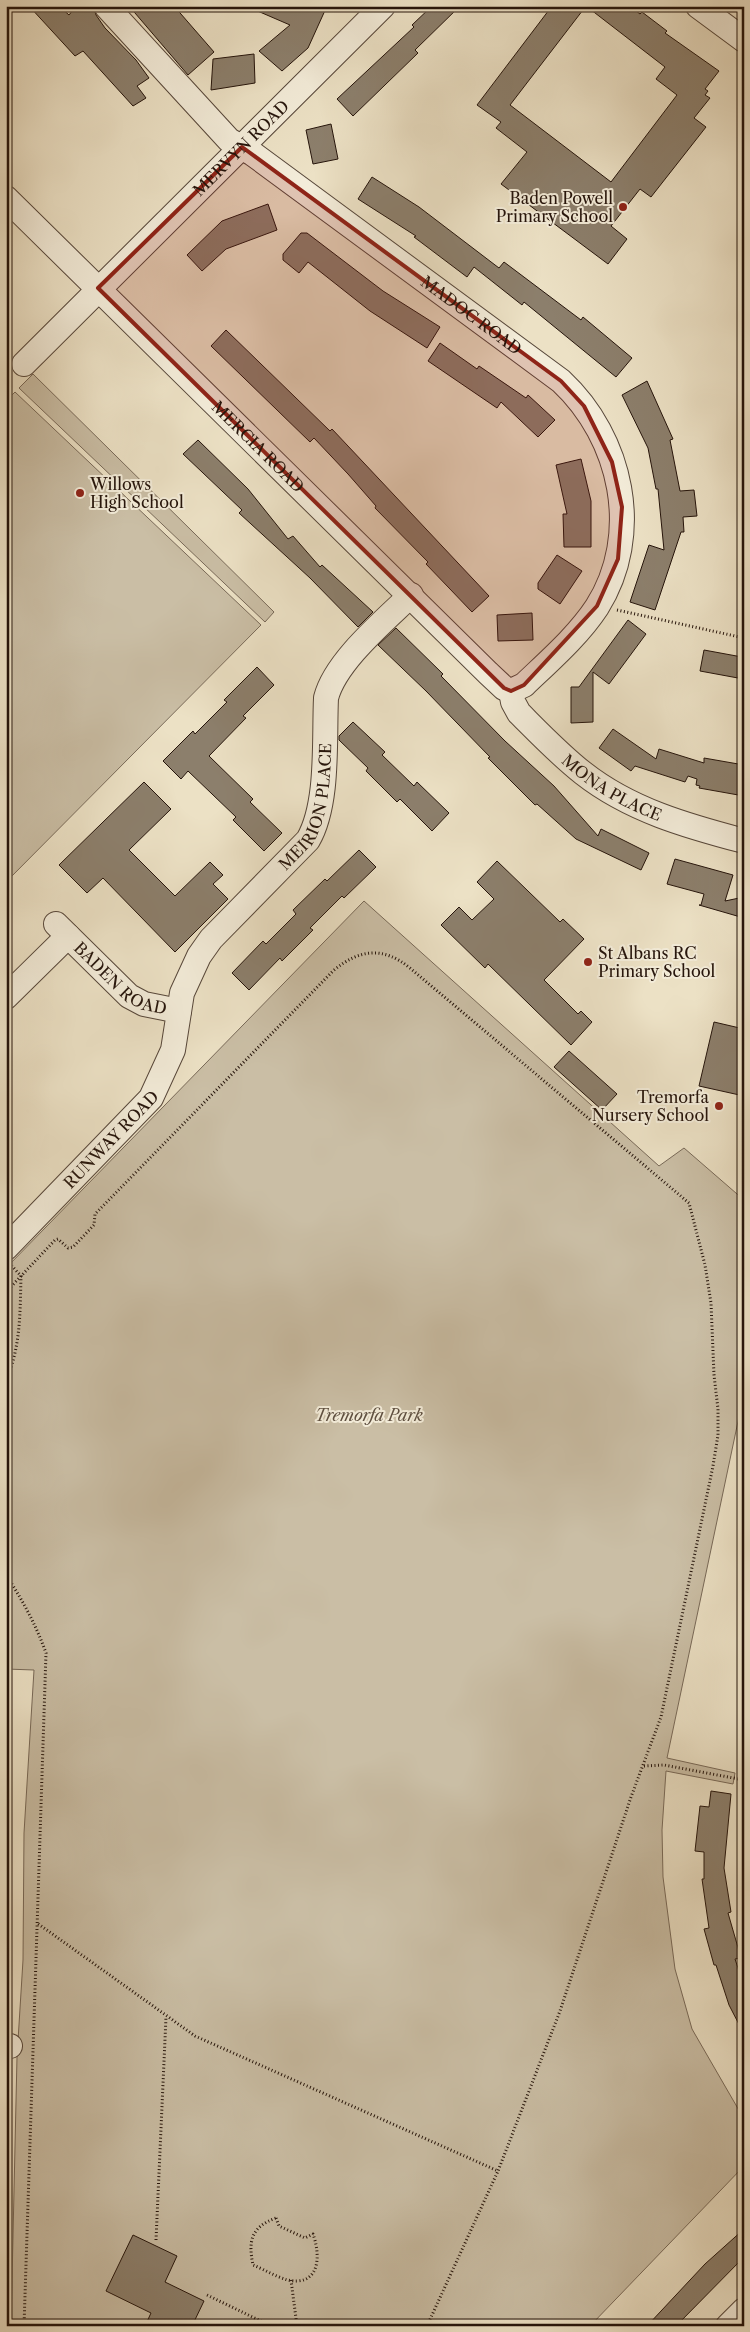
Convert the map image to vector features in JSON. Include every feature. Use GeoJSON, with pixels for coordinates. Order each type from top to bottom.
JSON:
{"type":"FeatureCollection","features":[{"type":"Feature","properties":{"kind":"street","name":"MADOC ROAD"},"geometry":{"type":"LineString","coordinates":[[106,6],[229,140],[242,147],[561,381],[596,422],[612,462],[622,507],[622,537],[618,559],[610,581],[587,621],[524,685],[511,691]]}},
{"type":"Feature","properties":{"kind":"street"},"geometry":{"type":"LineString","coordinates":[[698,6],[744,40]]}},
{"type":"Feature","properties":{"kind":"street","name":"MERVYN ROAD"},"geometry":{"type":"LineString","coordinates":[[24,364],[380,8]]}},
{"type":"Feature","properties":{"kind":"street","name":"MERCIA ROAD"},"geometry":{"type":"LineString","coordinates":[[6,198],[499,683],[511,691]]}},
{"type":"Feature","properties":{"kind":"street","name":"MEIRION PLACE"},"geometry":{"type":"LineString","coordinates":[[179,1011],[182,993],[191,971],[212,939],[308,840],[315,828],[320,805],[326,698],[329,686],[346,662],[410,595]]}},
{"type":"Feature","properties":{"kind":"street","name":"MONA PLACE"},"geometry":{"type":"LineString","coordinates":[[511,691],[513,702],[519,713],[583,773],[604,788],[659,816],[744,841]]}},
{"type":"Feature","properties":{"kind":"street","name":"BADEN ROAD"},"geometry":{"type":"LineString","coordinates":[[6,997],[62,930],[128,996],[144,1004],[179,1011]]}},
{"type":"Feature","properties":{"kind":"street","name":"RUNWAY ROAD"},"geometry":{"type":"LineString","coordinates":[[6,1248],[151,1098],[173,1050],[179,1011]]}},
{"type":"Feature","properties":{"kind":"street"},"geometry":{"type":"LineString","coordinates":[[728,2326],[744,2310]]}},
{"type":"Feature","properties":{"kind":"path"},"geometry":{"type":"LineString","coordinates":[[597,606],[744,638]]}},
{"type":"Feature","properties":{"kind":"path"},"geometry":{"type":"LineString","coordinates":[[6,1292],[55,1240],[58,1239],[68,1248],[73,1248],[94,1226],[95,1214],[345,961],[360,955],[386,954],[399,959],[689,1203],[705,1264],[710,1303],[718,1409],[718,1435],[714,1466],[667,1692],[661,1717],[631,1797],[560,2011],[498,2170],[427,2326]]}},
{"type":"Feature","properties":{"kind":"path"},"geometry":{"type":"LineString","coordinates":[[6,1380],[17,1345],[21,1276]]}},
{"type":"Feature","properties":{"kind":"path"},"geometry":{"type":"LineString","coordinates":[[6,1575],[19,1594],[46,1653],[24,2326]]}},
{"type":"Feature","properties":{"kind":"path"},"geometry":{"type":"LineString","coordinates":[[644,1766],[664,1765],[744,1780]]}},
{"type":"Feature","properties":{"kind":"path"},"geometry":{"type":"LineString","coordinates":[[37,1923],[195,2036],[498,2170]]}},
{"type":"Feature","properties":{"kind":"path"},"geometry":{"type":"LineString","coordinates":[[156,2240],[166,2016]]}},
{"type":"Feature","properties":{"kind":"path"},"geometry":{"type":"LineString","coordinates":[[276,2218],[279,2226],[305,2238],[313,2234],[318,2247],[318,2261],[314,2270],[307,2278],[299,2281],[291,2280],[254,2265],[251,2257],[249,2248],[253,2236],[266,2222],[276,2218]]}},
{"type":"Feature","properties":{"kind":"path"},"geometry":{"type":"LineString","coordinates":[[291,2280],[297,2326]]}},
{"type":"Feature","properties":{"kind":"path"},"geometry":{"type":"LineString","coordinates":[[207,2295],[271,2326]]}},
{"type":"Feature","properties":{"kind":"highlighted area"},"geometry":{"type":"Polygon","coordinates":[[[242,147],[561,381],[584,406],[612,462],[622,507],[618,559],[597,606],[524,685],[511,691],[504,688],[98,288],[242,147]]]}},
{"type":"Feature","properties":{"kind":"green space"},"geometry":{"type":"Polygon","coordinates":[[[33,374],[274,612],[265,622],[19,388],[33,374]]]}},
{"type":"Feature","properties":{"kind":"green space","name":"Willows High School"},"geometry":{"type":"Polygon","coordinates":[[[15,392],[261,625],[6,882],[6,401],[15,392]]]}},
{"type":"Feature","properties":{"kind":"green space","name":"Tremorfa Park"},"geometry":{"type":"Polygon","coordinates":[[[364,901],[659,1166],[684,1148],[744,1200],[744,1393],[667,1758],[735,1773],[733,1784],[666,1771],[662,1830],[663,1877],[675,1969],[692,2029],[744,2119],[744,2166],[590,2326],[11,2326],[17,2057],[23,1960],[24,1833],[34,1670],[6,1669],[6,1268],[364,901]]]}},
{"type":"Feature","properties":{"kind":"building"},"geometry":{"type":"Polygon","coordinates":[[[29,6],[59,6],[69,15],[76,6],[93,6],[96,15],[105,28],[136,60],[149,78],[137,86],[146,98],[133,106],[83,51],[75,56],[29,6]]]}},
{"type":"Feature","properties":{"kind":"building"},"geometry":{"type":"Polygon","coordinates":[[[129,6],[174,6],[214,52],[188,75],[129,6]]]}},
{"type":"Feature","properties":{"kind":"building"},"geometry":{"type":"Polygon","coordinates":[[[246,6],[327,6],[308,48],[282,71],[259,51],[290,25],[246,6]]]}},
{"type":"Feature","properties":{"kind":"building"},"geometry":{"type":"Polygon","coordinates":[[[432,6],[460,6],[415,50],[418,53],[353,116],[337,99],[414,27],[412,25],[432,6]]]}},
{"type":"Feature","properties":{"kind":"building"},"geometry":{"type":"Polygon","coordinates":[[[552,6],[586,6],[630,6],[640,14],[642,12],[667,31],[665,33],[719,71],[705,89],[708,91],[705,95],[710,98],[694,118],[706,127],[651,197],[640,189],[611,226],[627,239],[608,264],[501,184],[527,152],[496,128],[501,122],[477,105],[552,6]],[[586,6],[510,105],[611,182],[677,95],[656,79],[665,67],[586,6]]]}},
{"type":"Feature","properties":{"kind":"building"},"geometry":{"type":"Polygon","coordinates":[[[254,54],[255,83],[211,90],[213,59],[254,54]]]}},
{"type":"Feature","properties":{"kind":"building"},"geometry":{"type":"Polygon","coordinates":[[[331,124],[338,159],[313,164],[306,130],[331,124]]]}},
{"type":"Feature","properties":{"kind":"building"},"geometry":{"type":"Polygon","coordinates":[[[372,177],[419,207],[499,268],[504,262],[581,320],[583,317],[632,358],[616,377],[524,302],[522,305],[474,267],[467,277],[414,237],[416,236],[358,199],[372,177]]]}},
{"type":"Feature","properties":{"kind":"building"},"geometry":{"type":"Polygon","coordinates":[[[268,204],[277,230],[226,249],[202,271],[187,255],[222,221],[268,204]]]}},
{"type":"Feature","properties":{"kind":"building"},"geometry":{"type":"Polygon","coordinates":[[[301,233],[307,233],[383,291],[440,327],[427,348],[370,311],[308,262],[299,273],[283,260],[283,254],[301,233]]]}},
{"type":"Feature","properties":{"kind":"building"},"geometry":{"type":"Polygon","coordinates":[[[226,330],[330,431],[332,429],[489,596],[472,612],[426,564],[428,562],[375,508],[376,506],[314,438],[310,442],[211,346],[226,330]]]}},
{"type":"Feature","properties":{"kind":"building"},"geometry":{"type":"Polygon","coordinates":[[[440,343],[477,369],[479,366],[526,398],[528,395],[555,420],[538,437],[501,402],[497,408],[428,361],[440,343]]]}},
{"type":"Feature","properties":{"kind":"building"},"geometry":{"type":"Polygon","coordinates":[[[647,381],[673,439],[670,440],[680,491],[694,490],[697,516],[683,517],[684,532],[681,532],[655,610],[630,602],[649,545],[664,550],[658,489],[656,489],[648,448],[622,395],[647,381]]]}},
{"type":"Feature","properties":{"kind":"building"},"geometry":{"type":"Polygon","coordinates":[[[198,440],[248,489],[288,539],[293,536],[320,567],[322,565],[373,612],[358,627],[310,578],[239,513],[242,510],[183,454],[198,440]]]}},
{"type":"Feature","properties":{"kind":"building"},"geometry":{"type":"Polygon","coordinates":[[[581,459],[591,501],[591,547],[564,547],[563,514],[567,514],[556,465],[581,459]]]}},
{"type":"Feature","properties":{"kind":"building"},"geometry":{"type":"Polygon","coordinates":[[[557,555],[582,571],[560,604],[538,589],[538,583],[557,555]]]}},
{"type":"Feature","properties":{"kind":"building"},"geometry":{"type":"Polygon","coordinates":[[[532,613],[533,640],[498,641],[497,615],[532,613]]]}},
{"type":"Feature","properties":{"kind":"building"},"geometry":{"type":"Polygon","coordinates":[[[628,620],[646,634],[609,684],[593,672],[593,722],[571,723],[571,687],[579,687],[628,620]]]}},
{"type":"Feature","properties":{"kind":"building"},"geometry":{"type":"Polygon","coordinates":[[[396,628],[443,674],[441,676],[505,741],[554,786],[598,836],[601,829],[649,853],[641,870],[576,839],[537,804],[535,805],[426,691],[378,645],[396,628]]]}},
{"type":"Feature","properties":{"kind":"building"},"geometry":{"type":"Polygon","coordinates":[[[704,650],[742,657],[738,678],[700,671],[704,650]]]}},
{"type":"Feature","properties":{"kind":"building"},"geometry":{"type":"Polygon","coordinates":[[[257,667],[274,685],[243,716],[246,718],[209,756],[253,799],[250,802],[282,833],[264,851],[233,820],[236,817],[188,771],[181,779],[163,761],[193,731],[195,734],[227,702],[224,700],[257,667]]]}},
{"type":"Feature","properties":{"kind":"building"},"geometry":{"type":"Polygon","coordinates":[[[353,722],[385,752],[382,755],[414,786],[417,782],[449,813],[432,831],[400,799],[397,802],[366,771],[368,768],[339,740],[339,736],[353,722]]]}},
{"type":"Feature","properties":{"kind":"building"},"geometry":{"type":"Polygon","coordinates":[[[613,729],[656,759],[659,749],[704,763],[704,758],[744,765],[744,796],[699,788],[700,786],[696,785],[697,779],[688,776],[685,782],[635,766],[631,771],[599,748],[613,729]]]}},
{"type":"Feature","properties":{"kind":"building"},"geometry":{"type":"Polygon","coordinates":[[[144,782],[171,809],[129,850],[175,896],[210,862],[223,875],[213,884],[228,899],[175,952],[103,878],[87,893],[59,865],[144,782]]]}},
{"type":"Feature","properties":{"kind":"building"},"geometry":{"type":"Polygon","coordinates":[[[359,850],[376,867],[344,898],[342,896],[310,928],[313,930],[282,961],[280,958],[249,990],[232,973],[263,941],[266,944],[296,914],[293,910],[325,879],[327,881],[359,850]]]}},
{"type":"Feature","properties":{"kind":"building"},"geometry":{"type":"Polygon","coordinates":[[[675,859],[733,875],[725,901],[744,897],[744,918],[699,905],[701,905],[704,894],[667,884],[675,859]]]}},
{"type":"Feature","properties":{"kind":"building"},"geometry":{"type":"Polygon","coordinates":[[[497,861],[560,922],[563,919],[584,939],[544,980],[578,1014],[581,1011],[592,1022],[571,1045],[488,964],[485,968],[441,925],[459,907],[472,920],[494,899],[477,882],[497,861]]]}},
{"type":"Feature","properties":{"kind":"building"},"geometry":{"type":"Polygon","coordinates":[[[714,1022],[744,1029],[744,1096],[699,1086],[714,1022]]]}},
{"type":"Feature","properties":{"kind":"building"},"geometry":{"type":"Polygon","coordinates":[[[569,1051],[617,1094],[602,1110],[554,1067],[569,1051]]]}},
{"type":"Feature","properties":{"kind":"building"},"geometry":{"type":"Polygon","coordinates":[[[711,1791],[731,1794],[724,1868],[731,1912],[728,1913],[741,1958],[735,1959],[744,1986],[744,2034],[729,2005],[716,1965],[714,1965],[704,1929],[709,1928],[702,1879],[704,1879],[704,1852],[695,1851],[700,1806],[709,1807],[711,1791]]]}},
{"type":"Feature","properties":{"kind":"building"},"geometry":{"type":"Polygon","coordinates":[[[744,2229],[744,2257],[676,2326],[647,2326],[705,2264],[744,2229]]]}},
{"type":"Feature","properties":{"kind":"building"},"geometry":{"type":"Polygon","coordinates":[[[133,2235],[177,2256],[165,2282],[204,2301],[192,2326],[145,2326],[151,2313],[106,2291],[133,2235]]]}},
{"type":"Feature","properties":{"kind":"place","name":"Baden Powell Primary School"},"geometry":{"type":"Point","coordinates":[623,207]}},
{"type":"Feature","properties":{"kind":"place","name":"Willows High School"},"geometry":{"type":"Point","coordinates":[80,493]}},
{"type":"Feature","properties":{"kind":"place","name":"St Albans RC Primary School"},"geometry":{"type":"Point","coordinates":[588,962]}},
{"type":"Feature","properties":{"kind":"place","name":"Tremorfa Nursery School"},"geometry":{"type":"Point","coordinates":[719,1106]}}]}
